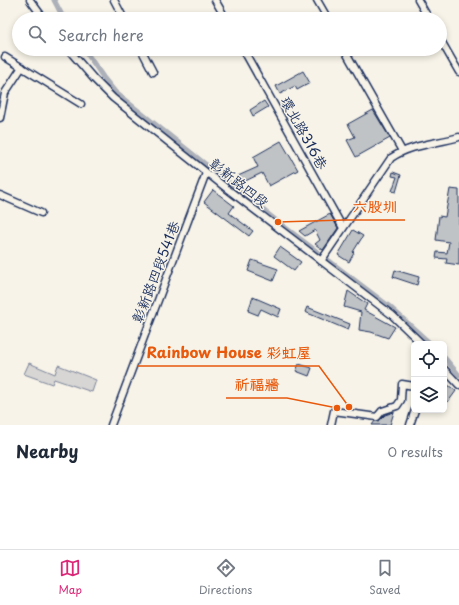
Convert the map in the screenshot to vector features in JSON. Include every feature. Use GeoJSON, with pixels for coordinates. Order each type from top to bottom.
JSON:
{"type":"FeatureCollection","features":[{"type":"Feature","properties":{"kind":"street"},"geometry":{"type":"LineString","coordinates":[[30,0],[39,12]]}},
{"type":"Feature","properties":{"kind":"street"},"geometry":{"type":"LineString","coordinates":[[114,0],[120,12]]}},
{"type":"Feature","properties":{"kind":"street"},"geometry":{"type":"LineString","coordinates":[[215,0],[222,12]]}},
{"type":"Feature","properties":{"kind":"street"},"geometry":{"type":"LineString","coordinates":[[317,0],[324,12]]}},
{"type":"Feature","properties":{"kind":"street"},"geometry":{"type":"LineString","coordinates":[[418,0],[425,12]]}},
{"type":"Feature","properties":{"kind":"street"},"geometry":{"type":"LineString","coordinates":[[447,51],[459,72]]}},
{"type":"Feature","properties":{"kind":"street","name":"彰新路四段"},"geometry":{"type":"LineString","coordinates":[[74,56],[113,98],[206,173],[392,315],[419,341]]}},
{"type":"Feature","properties":{"kind":"street"},"geometry":{"type":"LineString","coordinates":[[145,56],[153,72]]}},
{"type":"Feature","properties":{"kind":"street","name":"環北路316巷"},"geometry":{"type":"LineString","coordinates":[[247,56],[343,228]]}},
{"type":"Feature","properties":{"kind":"street"},"geometry":{"type":"LineString","coordinates":[[348,56],[402,151]]}},
{"type":"Feature","properties":{"kind":"street"},"geometry":{"type":"LineString","coordinates":[[5,57],[81,104]]}},
{"type":"Feature","properties":{"kind":"street"},"geometry":{"type":"LineString","coordinates":[[0,118],[2,92],[22,67]]}},
{"type":"Feature","properties":{"kind":"street"},"geometry":{"type":"LineString","coordinates":[[321,261],[391,158],[402,151],[421,145],[459,137]]}},
{"type":"Feature","properties":{"kind":"street","name":"彰新路四段541巷"},"geometry":{"type":"LineString","coordinates":[[111,425],[206,173]]}},
{"type":"Feature","properties":{"kind":"street"},"geometry":{"type":"LineString","coordinates":[[0,195],[41,214]]}},
{"type":"Feature","properties":{"kind":"street"},"geometry":{"type":"LineString","coordinates":[[447,374],[459,385]]}},
{"type":"Feature","properties":{"kind":"street"},"geometry":{"type":"LineString","coordinates":[[331,425],[334,411],[378,417],[382,410],[397,406],[401,400],[402,384],[411,386]]}},
{"type":"Feature","properties":{"kind":"street"},"geometry":{"type":"LineString","coordinates":[[410,425],[414,413]]}},
{"type":"Feature","properties":{"kind":"shaded area"},"geometry":{"type":"Polygon","coordinates":[[[29,363],[55,374],[58,365],[96,380],[92,392],[54,379],[52,384],[24,374],[29,363]]]}},
{"type":"Feature","properties":{"kind":"building"},"geometry":{"type":"Polygon","coordinates":[[[303,71],[310,83],[297,90],[295,86],[280,94],[276,86],[303,71]]]}},
{"type":"Feature","properties":{"kind":"building"},"geometry":{"type":"Polygon","coordinates":[[[264,101],[268,107],[253,116],[250,110],[264,101]]]}},
{"type":"Feature","properties":{"kind":"building"},"geometry":{"type":"Polygon","coordinates":[[[373,110],[390,138],[356,157],[347,140],[355,137],[348,124],[373,110]]]}},
{"type":"Feature","properties":{"kind":"building"},"geometry":{"type":"Polygon","coordinates":[[[281,141],[298,170],[269,186],[262,173],[241,183],[238,176],[258,167],[253,157],[281,141]]]}},
{"type":"Feature","properties":{"kind":"building"},"geometry":{"type":"Polygon","coordinates":[[[393,172],[401,175],[396,192],[392,191],[397,177],[392,176],[393,172]]]}},
{"type":"Feature","properties":{"kind":"building"},"geometry":{"type":"Polygon","coordinates":[[[450,189],[459,190],[459,265],[446,263],[447,259],[436,258],[437,252],[447,253],[449,242],[436,240],[439,216],[445,217],[450,189]]]}},
{"type":"Feature","properties":{"kind":"building"},"geometry":{"type":"Polygon","coordinates":[[[213,190],[234,206],[229,213],[253,231],[249,236],[204,202],[213,190]]]}},
{"type":"Feature","properties":{"kind":"building"},"geometry":{"type":"Polygon","coordinates":[[[330,214],[338,228],[323,250],[315,244],[320,240],[315,230],[305,236],[299,231],[330,214]]]}},
{"type":"Feature","properties":{"kind":"building"},"geometry":{"type":"Polygon","coordinates":[[[353,230],[363,236],[353,252],[354,253],[349,262],[338,255],[353,230]]]}},
{"type":"Feature","properties":{"kind":"building"},"geometry":{"type":"Polygon","coordinates":[[[280,247],[301,262],[294,271],[274,256],[280,247]]]}},
{"type":"Feature","properties":{"kind":"building"},"geometry":{"type":"Polygon","coordinates":[[[252,260],[278,269],[273,281],[248,271],[252,260]]]}},
{"type":"Feature","properties":{"kind":"building"},"geometry":{"type":"Polygon","coordinates":[[[395,270],[419,277],[417,285],[393,277],[395,270]]]}},
{"type":"Feature","properties":{"kind":"building"},"geometry":{"type":"Polygon","coordinates":[[[348,291],[367,304],[364,310],[395,327],[388,338],[371,332],[359,330],[361,312],[344,307],[348,291]]]}},
{"type":"Feature","properties":{"kind":"building"},"geometry":{"type":"Polygon","coordinates":[[[253,297],[281,309],[278,317],[261,309],[258,315],[248,311],[253,297]]]}},
{"type":"Feature","properties":{"kind":"building"},"geometry":{"type":"Polygon","coordinates":[[[307,307],[350,324],[348,330],[305,312],[307,307]]]}},
{"type":"Feature","properties":{"kind":"building"},"geometry":{"type":"Polygon","coordinates":[[[299,364],[312,368],[309,376],[296,371],[299,364]]]}},
{"type":"Feature","properties":{"kind":"building"},"geometry":{"type":"Polygon","coordinates":[[[448,385],[456,391],[448,402],[447,401],[448,385]]]}},
{"type":"Feature","properties":{"kind":"building"},"geometry":{"type":"Polygon","coordinates":[[[394,412],[390,425],[372,425],[375,421],[380,420],[385,415],[394,412]]]}},
{"type":"Feature","properties":{"kind":"waterway"},"geometry":{"type":"LineString","coordinates":[[54,0],[60,12]]}},
{"type":"Feature","properties":{"kind":"waterway"},"geometry":{"type":"LineString","coordinates":[[89,56],[116,93],[278,222],[390,307],[428,341]]}},
{"type":"Feature","properties":{"kind":"waterway"},"geometry":{"type":"LineString","coordinates":[[447,361],[459,375]]}},
{"type":"Feature","properties":{"kind":"place","name":"六股圳"},"geometry":{"type":"Point","coordinates":[278,222]}},
{"type":"Feature","properties":{"kind":"place","name":"Rainbow House 彩虹屋"},"geometry":{"type":"Point","coordinates":[349,407]}},
{"type":"Feature","properties":{"kind":"place","name":"祈福牆"},"geometry":{"type":"Point","coordinates":[337,408]}}]}
